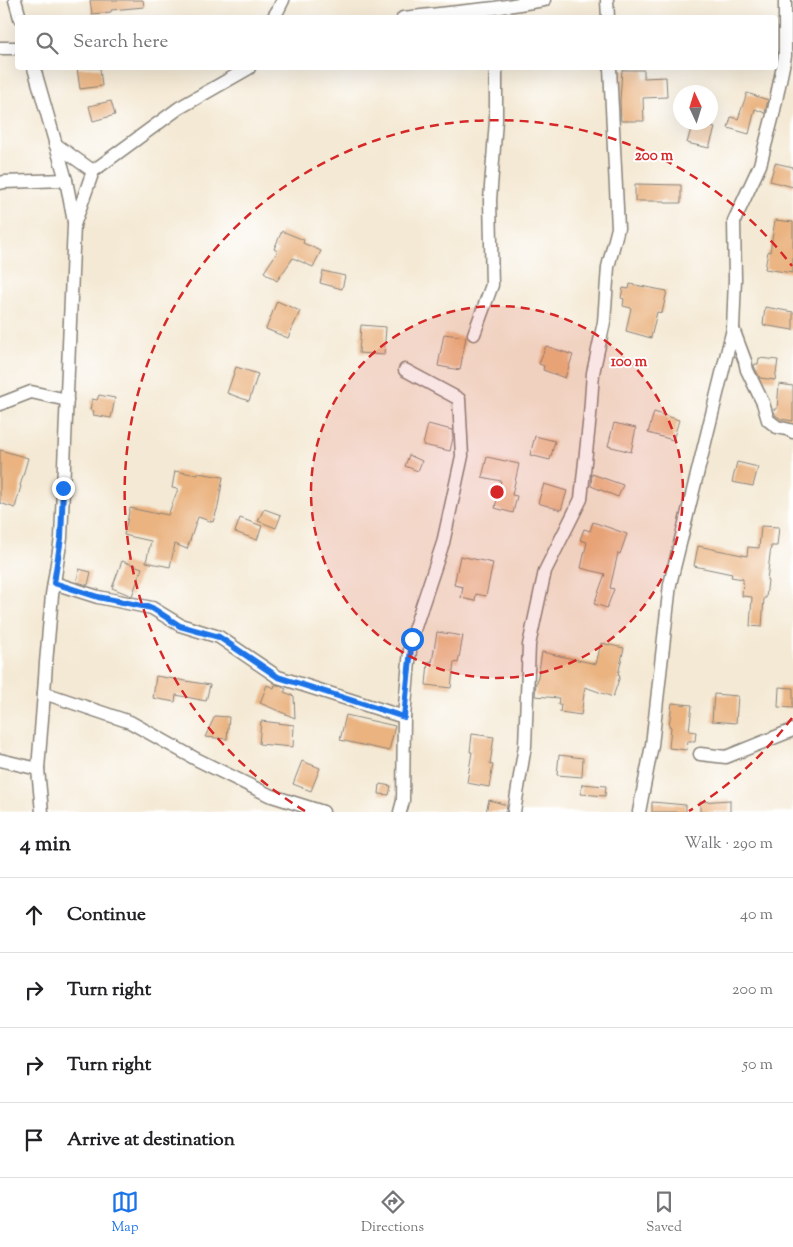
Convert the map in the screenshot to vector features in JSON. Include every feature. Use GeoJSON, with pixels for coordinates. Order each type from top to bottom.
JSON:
{"type":"FeatureCollection","features":[{"type":"Feature","properties":{"kind":"street"},"geometry":{"type":"LineString","coordinates":[[15,0],[19,15]]}},
{"type":"Feature","properties":{"kind":"street"},"geometry":{"type":"LineString","coordinates":[[275,15],[283,0]]}},
{"type":"Feature","properties":{"kind":"street"},"geometry":{"type":"LineString","coordinates":[[428,15],[494,9],[544,0]]}},
{"type":"Feature","properties":{"kind":"street"},"geometry":{"type":"LineString","coordinates":[[607,0],[608,15]]}},
{"type":"Feature","properties":{"kind":"street"},"geometry":{"type":"LineString","coordinates":[[639,812],[652,745],[670,584],[733,329],[735,279],[734,221],[760,165],[772,115],[785,56],[785,0]]}},
{"type":"Feature","properties":{"kind":"street"},"geometry":{"type":"LineString","coordinates":[[0,48],[15,48]]}},
{"type":"Feature","properties":{"kind":"street"},"geometry":{"type":"LineString","coordinates":[[35,70],[66,180],[74,225],[61,538],[54,583],[46,663],[38,769],[42,812]]}},
{"type":"Feature","properties":{"kind":"street"},"geometry":{"type":"LineString","coordinates":[[227,79],[234,70]]}},
{"type":"Feature","properties":{"kind":"street"},"geometry":{"type":"LineString","coordinates":[[74,225],[93,171],[179,108],[245,70]]}},
{"type":"Feature","properties":{"kind":"street"},"geometry":{"type":"LineString","coordinates":[[474,334],[492,285],[490,200],[496,120],[496,70]]}},
{"type":"Feature","properties":{"kind":"street"},"geometry":{"type":"LineString","coordinates":[[514,812],[524,746],[529,645],[545,571],[581,498],[593,373],[604,322],[608,267],[618,228],[610,70]]}},
{"type":"Feature","properties":{"kind":"street"},"geometry":{"type":"LineString","coordinates":[[56,144],[93,171]]}},
{"type":"Feature","properties":{"kind":"street"},"geometry":{"type":"LineString","coordinates":[[0,183],[66,180]]}},
{"type":"Feature","properties":{"kind":"street"},"geometry":{"type":"LineString","coordinates":[[733,329],[746,361],[747,370],[763,403],[768,420],[777,427],[793,432]]}},
{"type":"Feature","properties":{"kind":"street"},"geometry":{"type":"LineString","coordinates":[[400,812],[403,801],[404,717],[412,639],[443,543],[462,456],[459,399],[405,370]]}},
{"type":"Feature","properties":{"kind":"street"},"geometry":{"type":"LineString","coordinates":[[0,404],[31,392],[67,400]]}},
{"type":"Feature","properties":{"kind":"street"},"geometry":{"type":"LineString","coordinates":[[54,583],[98,597],[152,608],[180,626],[219,637],[278,677],[404,717]]}},
{"type":"Feature","properties":{"kind":"street"},"geometry":{"type":"LineString","coordinates":[[44,693],[130,722],[196,759],[269,795],[323,812]]}},
{"type":"Feature","properties":{"kind":"street"},"geometry":{"type":"LineString","coordinates":[[700,754],[726,757],[793,730]]}},
{"type":"Feature","properties":{"kind":"street"},"geometry":{"type":"LineString","coordinates":[[0,760],[38,769]]}},
{"type":"Feature","properties":{"kind":"building"},"geometry":{"type":"Polygon","coordinates":[[[90,0],[143,0],[144,7],[92,14],[90,0]]]}},
{"type":"Feature","properties":{"kind":"building"},"geometry":{"type":"Polygon","coordinates":[[[77,70],[100,70],[102,86],[80,89],[77,70]]]}},
{"type":"Feature","properties":{"kind":"building"},"geometry":{"type":"Polygon","coordinates":[[[622,70],[644,70],[644,78],[666,77],[667,97],[643,98],[644,121],[621,121],[622,70]]]}},
{"type":"Feature","properties":{"kind":"building"},"geometry":{"type":"Polygon","coordinates":[[[747,93],[768,100],[765,113],[755,109],[749,134],[728,128],[731,117],[738,119],[747,93]]]}},
{"type":"Feature","properties":{"kind":"building"},"geometry":{"type":"Polygon","coordinates":[[[111,101],[115,115],[93,121],[89,106],[111,101]]]}},
{"type":"Feature","properties":{"kind":"building"},"geometry":{"type":"Polygon","coordinates":[[[691,130],[714,130],[709,148],[687,143],[691,130]]]}},
{"type":"Feature","properties":{"kind":"building"},"geometry":{"type":"Polygon","coordinates":[[[775,163],[793,167],[793,187],[770,181],[775,163]]]}},
{"type":"Feature","properties":{"kind":"building"},"geometry":{"type":"Polygon","coordinates":[[[635,184],[681,185],[681,203],[635,201],[635,184]]]}},
{"type":"Feature","properties":{"kind":"building"},"geometry":{"type":"Polygon","coordinates":[[[775,220],[793,222],[793,273],[765,269],[775,220]]]}},
{"type":"Feature","properties":{"kind":"building"},"geometry":{"type":"Polygon","coordinates":[[[282,231],[304,240],[303,243],[321,251],[313,267],[293,258],[277,281],[264,272],[278,251],[274,249],[282,231]]]}},
{"type":"Feature","properties":{"kind":"building"},"geometry":{"type":"Polygon","coordinates":[[[323,271],[345,276],[342,289],[320,283],[323,271]]]}},
{"type":"Feature","properties":{"kind":"building"},"geometry":{"type":"Polygon","coordinates":[[[630,284],[667,291],[662,313],[657,312],[651,338],[626,331],[631,308],[623,306],[624,299],[621,298],[623,288],[629,289],[630,284]]]}},
{"type":"Feature","properties":{"kind":"building"},"geometry":{"type":"Polygon","coordinates":[[[277,301],[300,311],[288,338],[266,329],[277,301]]]}},
{"type":"Feature","properties":{"kind":"building"},"geometry":{"type":"Polygon","coordinates":[[[765,307],[793,312],[793,330],[763,325],[765,307]]]}},
{"type":"Feature","properties":{"kind":"building"},"geometry":{"type":"Polygon","coordinates":[[[361,325],[386,327],[384,355],[359,353],[361,325]]]}},
{"type":"Feature","properties":{"kind":"building"},"geometry":{"type":"Polygon","coordinates":[[[444,334],[466,337],[460,370],[438,366],[444,334]]]}},
{"type":"Feature","properties":{"kind":"building"},"geometry":{"type":"Polygon","coordinates":[[[546,346],[573,355],[565,378],[543,370],[544,366],[539,364],[546,346]]]}},
{"type":"Feature","properties":{"kind":"building"},"geometry":{"type":"Polygon","coordinates":[[[759,358],[778,360],[775,380],[760,378],[754,366],[758,364],[759,358]]]}},
{"type":"Feature","properties":{"kind":"building"},"geometry":{"type":"Polygon","coordinates":[[[236,367],[258,374],[249,401],[227,393],[236,367]]]}},
{"type":"Feature","properties":{"kind":"building"},"geometry":{"type":"Polygon","coordinates":[[[779,384],[793,386],[793,421],[781,419],[775,415],[774,409],[777,409],[779,384]]]}},
{"type":"Feature","properties":{"kind":"building"},"geometry":{"type":"Polygon","coordinates":[[[99,395],[115,398],[111,418],[93,415],[94,411],[90,410],[92,399],[97,400],[99,395]]]}},
{"type":"Feature","properties":{"kind":"building"},"geometry":{"type":"Polygon","coordinates":[[[654,412],[679,420],[673,440],[648,433],[654,412]]]}},
{"type":"Feature","properties":{"kind":"building"},"geometry":{"type":"Polygon","coordinates":[[[614,423],[636,428],[631,452],[608,446],[614,423]]]}},
{"type":"Feature","properties":{"kind":"building"},"geometry":{"type":"Polygon","coordinates":[[[428,424],[452,430],[453,438],[450,451],[423,445],[428,424]]]}},
{"type":"Feature","properties":{"kind":"building"},"geometry":{"type":"Polygon","coordinates":[[[535,436],[555,441],[550,460],[530,455],[535,436]]]}},
{"type":"Feature","properties":{"kind":"building"},"geometry":{"type":"Polygon","coordinates":[[[0,450],[28,458],[15,508],[0,503],[0,450]]]}},
{"type":"Feature","properties":{"kind":"building"},"geometry":{"type":"Polygon","coordinates":[[[409,455],[422,461],[418,471],[405,466],[409,455]]]}},
{"type":"Feature","properties":{"kind":"building"},"geometry":{"type":"Polygon","coordinates":[[[487,457],[519,464],[512,495],[517,496],[513,513],[495,508],[501,481],[482,477],[487,457]]]}},
{"type":"Feature","properties":{"kind":"building"},"geometry":{"type":"Polygon","coordinates":[[[737,462],[758,467],[753,486],[732,482],[737,462]]]}},
{"type":"Feature","properties":{"kind":"building"},"geometry":{"type":"Polygon","coordinates":[[[175,471],[223,477],[218,507],[213,522],[198,517],[187,549],[175,544],[170,567],[146,562],[151,541],[124,535],[130,508],[168,515],[178,489],[172,488],[175,471]]]}},
{"type":"Feature","properties":{"kind":"building"},"geometry":{"type":"Polygon","coordinates":[[[592,474],[623,485],[618,497],[591,486],[592,474]]]}},
{"type":"Feature","properties":{"kind":"building"},"geometry":{"type":"Polygon","coordinates":[[[544,484],[567,491],[561,510],[538,503],[544,484]]]}},
{"type":"Feature","properties":{"kind":"building"},"geometry":{"type":"Polygon","coordinates":[[[264,509],[281,515],[276,528],[258,521],[264,509]]]}},
{"type":"Feature","properties":{"kind":"building"},"geometry":{"type":"Polygon","coordinates":[[[240,518],[262,526],[257,540],[235,532],[240,518]]]}},
{"type":"Feature","properties":{"kind":"building"},"geometry":{"type":"Polygon","coordinates":[[[593,522],[627,534],[620,554],[618,553],[610,588],[614,589],[607,608],[594,604],[605,574],[581,568],[587,542],[580,540],[584,529],[590,531],[593,522]]]}},
{"type":"Feature","properties":{"kind":"building"},"geometry":{"type":"Polygon","coordinates":[[[761,526],[779,527],[777,546],[771,546],[762,627],[750,626],[752,597],[742,596],[743,579],[731,577],[732,574],[694,566],[698,546],[747,556],[748,547],[759,548],[761,526]]]}},
{"type":"Feature","properties":{"kind":"building"},"geometry":{"type":"Polygon","coordinates":[[[460,556],[493,563],[486,596],[476,594],[475,601],[461,598],[463,587],[454,585],[460,556]]]}},
{"type":"Feature","properties":{"kind":"building"},"geometry":{"type":"Polygon","coordinates":[[[122,561],[142,568],[132,596],[112,588],[122,561]]]}},
{"type":"Feature","properties":{"kind":"building"},"geometry":{"type":"Polygon","coordinates":[[[79,569],[91,572],[88,585],[77,582],[79,569]]]}},
{"type":"Feature","properties":{"kind":"building"},"geometry":{"type":"Polygon","coordinates":[[[437,632],[463,636],[458,663],[454,662],[451,688],[426,685],[428,662],[432,662],[437,632]]]}},
{"type":"Feature","properties":{"kind":"building"},"geometry":{"type":"Polygon","coordinates":[[[601,643],[624,648],[618,675],[620,676],[613,697],[585,687],[581,715],[560,712],[559,698],[535,696],[542,652],[596,664],[601,643]]]}},
{"type":"Feature","properties":{"kind":"building"},"geometry":{"type":"Polygon","coordinates":[[[156,676],[210,685],[206,701],[176,695],[175,702],[153,698],[156,676]]]}},
{"type":"Feature","properties":{"kind":"building"},"geometry":{"type":"Polygon","coordinates":[[[267,685],[274,688],[275,685],[278,685],[286,689],[284,692],[294,696],[295,718],[260,703],[267,685]]]}},
{"type":"Feature","properties":{"kind":"building"},"geometry":{"type":"Polygon","coordinates":[[[779,687],[793,688],[793,708],[778,707],[779,687]]]}},
{"type":"Feature","properties":{"kind":"building"},"geometry":{"type":"Polygon","coordinates":[[[714,694],[738,696],[736,723],[712,721],[714,694]]]}},
{"type":"Feature","properties":{"kind":"building"},"geometry":{"type":"Polygon","coordinates":[[[672,703],[692,705],[689,731],[696,732],[695,741],[688,741],[687,750],[669,748],[672,703]]]}},
{"type":"Feature","properties":{"kind":"building"},"geometry":{"type":"Polygon","coordinates":[[[346,715],[395,726],[389,751],[340,740],[346,715]]]}},
{"type":"Feature","properties":{"kind":"building"},"geometry":{"type":"Polygon","coordinates":[[[215,716],[229,717],[227,739],[205,737],[215,716]]]}},
{"type":"Feature","properties":{"kind":"building"},"geometry":{"type":"Polygon","coordinates":[[[261,721],[294,725],[293,747],[259,744],[261,721]]]}},
{"type":"Feature","properties":{"kind":"building"},"geometry":{"type":"Polygon","coordinates":[[[472,734],[494,737],[490,764],[493,765],[489,787],[467,783],[472,752],[470,752],[472,734]]]}},
{"type":"Feature","properties":{"kind":"building"},"geometry":{"type":"Polygon","coordinates":[[[559,755],[583,758],[582,777],[557,775],[559,755]]]}},
{"type":"Feature","properties":{"kind":"building"},"geometry":{"type":"Polygon","coordinates":[[[302,761],[320,768],[311,791],[293,784],[302,761]]]}},
{"type":"Feature","properties":{"kind":"building"},"geometry":{"type":"Polygon","coordinates":[[[380,784],[391,786],[389,795],[379,794],[380,784]]]}},
{"type":"Feature","properties":{"kind":"building"},"geometry":{"type":"Polygon","coordinates":[[[582,784],[606,786],[605,796],[581,794],[582,784]]]}},
{"type":"Feature","properties":{"kind":"building"},"geometry":{"type":"Polygon","coordinates":[[[489,800],[507,805],[506,812],[486,812],[489,800]]]}},
{"type":"Feature","properties":{"kind":"building"},"geometry":{"type":"Polygon","coordinates":[[[730,800],[730,812],[700,812],[700,802],[730,800]]]}},
{"type":"Feature","properties":{"kind":"building"},"geometry":{"type":"Polygon","coordinates":[[[652,802],[686,805],[686,812],[652,812],[652,802]]]}},
{"type":"Feature","properties":{"kind":"route"},"geometry":{"type":"LineString","coordinates":[[63,488],[61,538],[54,583],[98,597],[152,608],[180,626],[219,637],[278,677],[404,717],[412,639]]}}]}
